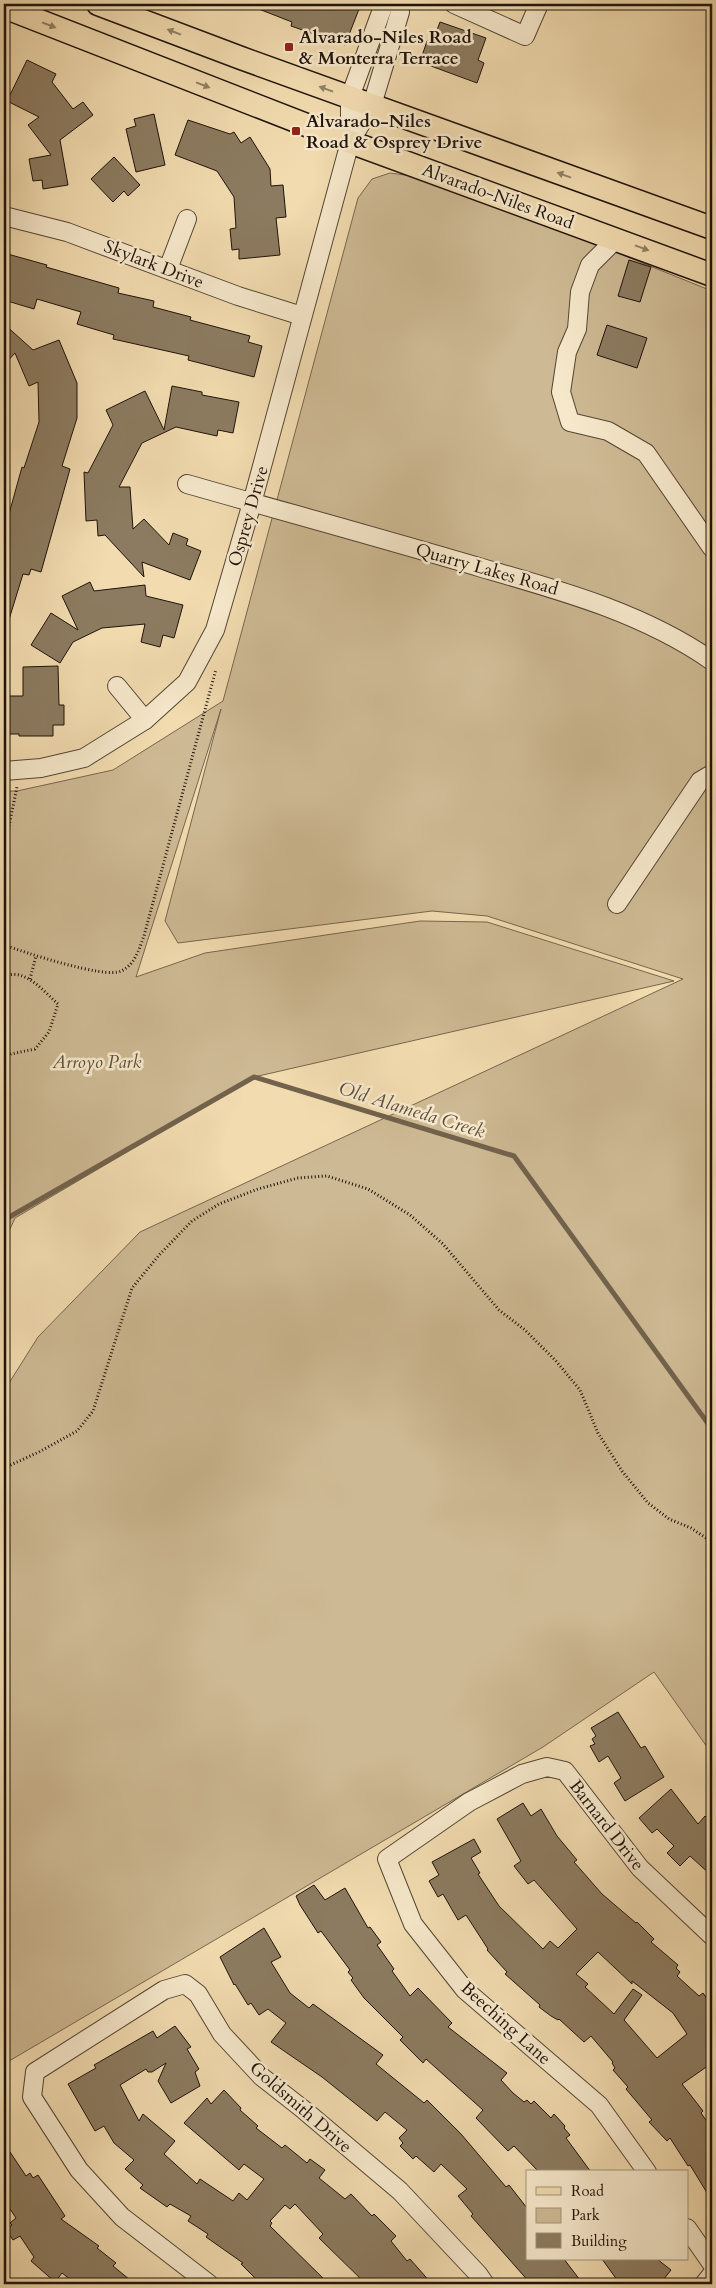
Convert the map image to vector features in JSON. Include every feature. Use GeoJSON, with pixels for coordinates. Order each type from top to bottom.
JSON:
{"type":"FeatureCollection","features":[{"type":"Feature","properties":{"kind":"main road"},"geometry":{"type":"LineString","coordinates":[[112,6],[350,97],[712,228]]}},
{"type":"Feature","properties":{"kind":"main road","name":"Alvarado-Niles Road"},"geometry":{"type":"LineString","coordinates":[[4,7],[350,142],[712,275]]}},
{"type":"Feature","properties":{"kind":"street"},"geometry":{"type":"LineString","coordinates":[[350,142],[350,97],[384,4]]}},
{"type":"Feature","properties":{"kind":"street"},"geometry":{"type":"LineString","coordinates":[[350,142],[372,105],[400,12],[398,4]]}},
{"type":"Feature","properties":{"kind":"street"},"geometry":{"type":"LineString","coordinates":[[454,4],[525,36],[540,4]]}},
{"type":"Feature","properties":{"kind":"street","name":"Osprey Drive"},"geometry":{"type":"LineString","coordinates":[[11,770],[41,768],[84,758],[145,720],[187,682],[215,630],[252,503],[350,142]]}},
{"type":"Feature","properties":{"kind":"street","name":"Skylark Drive"},"geometry":{"type":"LineString","coordinates":[[4,216],[67,232],[238,296],[302,316]]}},
{"type":"Feature","properties":{"kind":"street"},"geometry":{"type":"LineString","coordinates":[[168,269],[187,219]]}},
{"type":"Feature","properties":{"kind":"street"},"geometry":{"type":"LineString","coordinates":[[616,239],[590,265],[580,292],[577,329],[567,352],[561,392],[570,422],[608,431],[646,453],[712,548]]}},
{"type":"Feature","properties":{"kind":"street","name":"Quarry Lakes Road"},"geometry":{"type":"LineString","coordinates":[[187,484],[360,532],[601,604],[655,628],[712,661]]}},
{"type":"Feature","properties":{"kind":"street"},"geometry":{"type":"LineString","coordinates":[[117,686],[145,720]]}},
{"type":"Feature","properties":{"kind":"street"},"geometry":{"type":"LineString","coordinates":[[617,904],[700,782],[712,774]]}},
{"type":"Feature","properties":{"kind":"street","name":"Barnard Drive"},"geometry":{"type":"LineString","coordinates":[[387,1859],[469,1802],[522,1774],[547,1768],[565,1771],[640,1868],[712,1936]]}},
{"type":"Feature","properties":{"kind":"street","name":"Beeching Lane"},"geometry":{"type":"LineString","coordinates":[[387,1859],[413,1924],[465,1990],[599,2105],[646,2170]]}},
{"type":"Feature","properties":{"kind":"street","name":"Goldsmith Drive"},"geometry":{"type":"LineString","coordinates":[[209,2284],[122,2217],[78,2170],[32,2096],[36,2072],[164,1990],[185,1984],[198,1994],[222,2034],[262,2077],[304,2110],[400,2192],[478,2274],[485,2284]]}},
{"type":"Feature","properties":{"kind":"street"},"geometry":{"type":"LineString","coordinates":[[688,2229],[712,2264]]}},
{"type":"Feature","properties":{"kind":"street"},"geometry":{"type":"LineString","coordinates":[[704,2284],[712,2274]]}},
{"type":"Feature","properties":{"kind":"path"},"geometry":{"type":"LineString","coordinates":[[4,945],[36,956],[105,973],[121,971],[134,960],[144,936],[216,669]]}},
{"type":"Feature","properties":{"kind":"path"},"geometry":{"type":"LineString","coordinates":[[4,850],[17,792],[11,770]]}},
{"type":"Feature","properties":{"kind":"path"},"geometry":{"type":"LineString","coordinates":[[30,979],[36,956]]}},
{"type":"Feature","properties":{"kind":"path"},"geometry":{"type":"LineString","coordinates":[[4,976],[11,973],[30,979],[58,1004],[49,1032],[36,1049],[11,1054],[4,1062]]}},
{"type":"Feature","properties":{"kind":"path"},"geometry":{"type":"LineString","coordinates":[[4,1468],[39,1452],[77,1431],[93,1411],[132,1288],[160,1254],[192,1221],[219,1204],[258,1189],[298,1178],[327,1176],[368,1189],[410,1216],[443,1244],[499,1310],[525,1330],[556,1361],[580,1390],[598,1433],[622,1472],[648,1503],[670,1519],[691,1528],[712,1542]]}},
{"type":"Feature","properties":{"kind":"green space","name":"Arroyo Park"},"geometry":{"type":"Polygon","coordinates":[[[390,173],[412,176],[568,233],[712,291],[712,1754],[654,1672],[543,1747],[4,2064],[4,1391],[38,1337],[140,1232],[683,979],[487,916],[432,911],[178,943],[165,921],[221,709],[136,977],[205,953],[420,921],[487,922],[674,981],[254,1077],[15,1218],[4,1242],[4,791],[17,791],[113,770],[223,701],[358,198],[372,179],[390,173]]]}},
{"type":"Feature","properties":{"kind":"building"},"geometry":{"type":"Polygon","coordinates":[[[246,4],[361,4],[345,45],[291,26],[292,22],[246,4]]]}},
{"type":"Feature","properties":{"kind":"building"},"geometry":{"type":"Polygon","coordinates":[[[440,22],[486,38],[478,60],[484,63],[477,83],[420,62],[427,41],[432,43],[440,22]]]}},
{"type":"Feature","properties":{"kind":"building"},"geometry":{"type":"Polygon","coordinates":[[[27,60],[56,74],[52,82],[73,109],[83,102],[93,115],[60,140],[68,185],[43,189],[42,180],[33,181],[29,159],[51,155],[28,125],[39,117],[9,102],[9,97],[27,60]]]}},
{"type":"Feature","properties":{"kind":"building"},"geometry":{"type":"Polygon","coordinates":[[[154,114],[165,165],[136,172],[126,129],[136,126],[134,119],[154,114]]]}},
{"type":"Feature","properties":{"kind":"building"},"geometry":{"type":"Polygon","coordinates":[[[188,120],[230,134],[234,132],[241,143],[250,137],[270,169],[271,186],[283,185],[286,217],[276,218],[280,255],[239,259],[239,249],[232,250],[230,229],[236,228],[234,197],[217,171],[175,155],[188,120]]]}},
{"type":"Feature","properties":{"kind":"building"},"geometry":{"type":"Polygon","coordinates":[[[114,157],[140,185],[128,196],[124,191],[113,202],[91,179],[114,157]]]}},
{"type":"Feature","properties":{"kind":"building"},"geometry":{"type":"Polygon","coordinates":[[[4,253],[119,288],[118,293],[154,301],[153,307],[191,317],[190,320],[250,336],[248,342],[262,346],[254,377],[188,360],[189,356],[113,339],[114,335],[77,324],[81,312],[37,299],[34,309],[4,300],[4,253]]]}},
{"type":"Feature","properties":{"kind":"building"},"geometry":{"type":"Polygon","coordinates":[[[629,260],[651,267],[640,302],[618,296],[629,260]]]}},
{"type":"Feature","properties":{"kind":"building"},"geometry":{"type":"Polygon","coordinates":[[[4,324],[33,350],[59,340],[77,383],[77,418],[62,466],[70,469],[41,572],[31,569],[29,575],[23,574],[7,626],[4,625],[4,532],[22,467],[24,468],[39,422],[38,382],[29,386],[15,353],[4,365],[4,324]]]}},
{"type":"Feature","properties":{"kind":"building"},"geometry":{"type":"Polygon","coordinates":[[[607,325],[647,338],[637,368],[597,355],[607,325]]]}},
{"type":"Feature","properties":{"kind":"building"},"geometry":{"type":"Polygon","coordinates":[[[172,386],[202,392],[202,395],[239,402],[233,433],[218,430],[217,436],[176,427],[142,443],[119,487],[130,487],[133,529],[144,519],[169,545],[173,533],[188,539],[186,545],[201,551],[190,580],[142,562],[144,577],[105,535],[98,536],[97,520],[86,521],[84,472],[88,473],[113,425],[106,410],[145,391],[164,430],[172,386]]]}},
{"type":"Feature","properties":{"kind":"building"},"geometry":{"type":"Polygon","coordinates":[[[90,582],[94,591],[145,585],[146,596],[183,605],[174,638],[163,635],[160,647],[141,642],[145,624],[102,628],[73,642],[60,663],[31,645],[51,613],[78,630],[62,596],[90,582]]]}},
{"type":"Feature","properties":{"kind":"building"},"geometry":{"type":"Polygon","coordinates":[[[58,666],[59,705],[64,705],[64,725],[53,725],[53,736],[4,734],[4,696],[23,696],[23,667],[58,666]]]}},
{"type":"Feature","properties":{"kind":"building"},"geometry":{"type":"Polygon","coordinates":[[[618,1712],[641,1748],[645,1746],[664,1777],[625,1801],[614,1783],[621,1778],[608,1756],[599,1762],[590,1746],[595,1744],[592,1739],[596,1736],[591,1728],[618,1712]]]}},
{"type":"Feature","properties":{"kind":"building"},"geometry":{"type":"Polygon","coordinates":[[[671,1789],[698,1824],[705,1816],[712,1823],[712,1876],[690,1856],[680,1866],[667,1853],[674,1846],[657,1829],[652,1833],[639,1818],[671,1789]]]}},
{"type":"Feature","properties":{"kind":"building"},"geometry":{"type":"Polygon","coordinates":[[[523,1803],[531,1816],[541,1809],[557,1836],[577,1860],[574,1862],[602,1894],[637,1922],[654,1939],[651,1942],[678,1965],[676,1968],[680,1972],[677,1976],[699,1996],[703,1993],[708,2000],[712,1998],[712,2063],[682,2084],[703,2111],[701,2113],[712,2129],[712,2201],[690,2165],[688,2166],[670,2138],[667,2141],[649,2122],[652,2120],[613,2070],[615,2068],[613,2062],[591,2036],[584,2042],[559,2019],[551,2016],[539,2007],[540,2005],[505,1974],[507,1972],[487,1950],[466,1915],[458,1920],[443,1894],[438,1897],[429,1881],[439,1875],[432,1862],[474,1839],[481,1852],[471,1858],[480,1873],[478,1874],[499,1906],[543,1949],[550,1941],[558,1948],[577,1929],[534,1880],[528,1884],[514,1866],[521,1861],[497,1819],[523,1803]],[[598,1952],[576,1974],[588,1984],[585,1987],[614,2014],[633,1989],[642,1995],[624,2020],[657,2058],[687,2034],[673,2013],[632,1981],[632,1984],[598,1952]]]}},
{"type":"Feature","properties":{"kind":"building"},"geometry":{"type":"Polygon","coordinates":[[[314,1885],[325,1900],[345,1888],[368,1928],[370,1927],[381,1942],[377,1945],[394,1969],[392,1971],[410,1996],[418,1988],[452,2023],[448,2027],[507,2073],[501,2080],[513,2093],[524,2102],[527,2100],[531,2104],[534,2101],[551,2118],[554,2114],[565,2126],[564,2128],[570,2135],[566,2138],[590,2170],[537,2170],[514,2146],[508,2151],[476,2118],[483,2110],[426,2059],[423,2063],[400,2040],[403,2037],[364,1998],[351,1980],[353,1978],[348,1972],[350,1970],[321,1931],[318,1933],[296,1896],[314,1885]]]}},
{"type":"Feature","properties":{"kind":"building"},"geometry":{"type":"Polygon","coordinates":[[[264,1928],[281,1957],[271,1962],[290,1993],[309,2008],[313,2004],[383,2055],[376,2064],[424,2103],[427,2100],[461,2134],[506,2187],[509,2185],[526,2207],[526,2260],[565,2260],[583,2284],[531,2284],[471,2216],[473,2214],[458,2196],[467,2189],[441,2164],[434,2172],[416,2156],[413,2159],[400,2146],[403,2143],[399,2138],[407,2130],[385,2112],[377,2121],[322,2077],[271,2042],[286,2023],[268,2009],[259,2015],[251,2003],[248,2005],[234,1985],[220,1957],[264,1928]]]}},
{"type":"Feature","properties":{"kind":"building"},"geometry":{"type":"Polygon","coordinates":[[[175,2026],[191,2047],[187,2049],[199,2069],[195,2072],[200,2086],[171,2103],[158,2081],[166,2063],[152,2072],[148,2072],[146,2069],[120,2085],[139,2121],[143,2114],[175,2141],[164,2154],[197,2184],[200,2179],[233,2201],[239,2193],[247,2200],[264,2179],[244,2164],[239,2170],[184,2123],[207,2098],[211,2104],[224,2090],[241,2108],[240,2110],[258,2126],[256,2128],[282,2148],[285,2145],[307,2163],[310,2159],[325,2170],[319,2178],[345,2199],[351,2194],[372,2216],[374,2214],[396,2236],[391,2241],[407,2261],[410,2259],[432,2284],[366,2284],[319,2238],[323,2234],[295,2204],[290,2209],[285,2205],[270,2221],[272,2223],[270,2226],[329,2284],[261,2284],[241,2264],[243,2263],[206,2237],[208,2234],[188,2221],[191,2216],[170,2204],[167,2207],[140,2188],[143,2185],[125,2169],[134,2160],[114,2143],[104,2126],[95,2131],[68,2084],[96,2068],[94,2065],[153,2031],[157,2038],[175,2026]]]}},
{"type":"Feature","properties":{"kind":"building"},"geometry":{"type":"Polygon","coordinates":[[[4,2143],[26,2176],[30,2173],[33,2178],[38,2175],[65,2216],[61,2219],[99,2246],[97,2248],[116,2263],[113,2266],[135,2284],[76,2284],[62,2273],[55,2282],[31,2261],[34,2257],[20,2236],[13,2240],[6,2230],[16,2218],[4,2200],[4,2143]]]}},
{"type":"Feature","properties":{"kind":"building"},"geometry":{"type":"Polygon","coordinates":[[[603,2260],[658,2260],[671,2270],[660,2284],[620,2284],[603,2260]]]}},
{"type":"Feature","properties":{"kind":"waterway","name":"Old Alameda Creek"},"geometry":{"type":"LineString","coordinates":[[4,1220],[254,1077],[514,1156],[712,1429]]}},
{"type":"Feature","properties":{"kind":"place","name":"Alvarado-Niles Road & Monterra Terrace"},"geometry":{"type":"Point","coordinates":[289,47]}},
{"type":"Feature","properties":{"kind":"place","name":"Alvarado-Niles Road & Osprey Drive"},"geometry":{"type":"Point","coordinates":[296,131]}}]}
